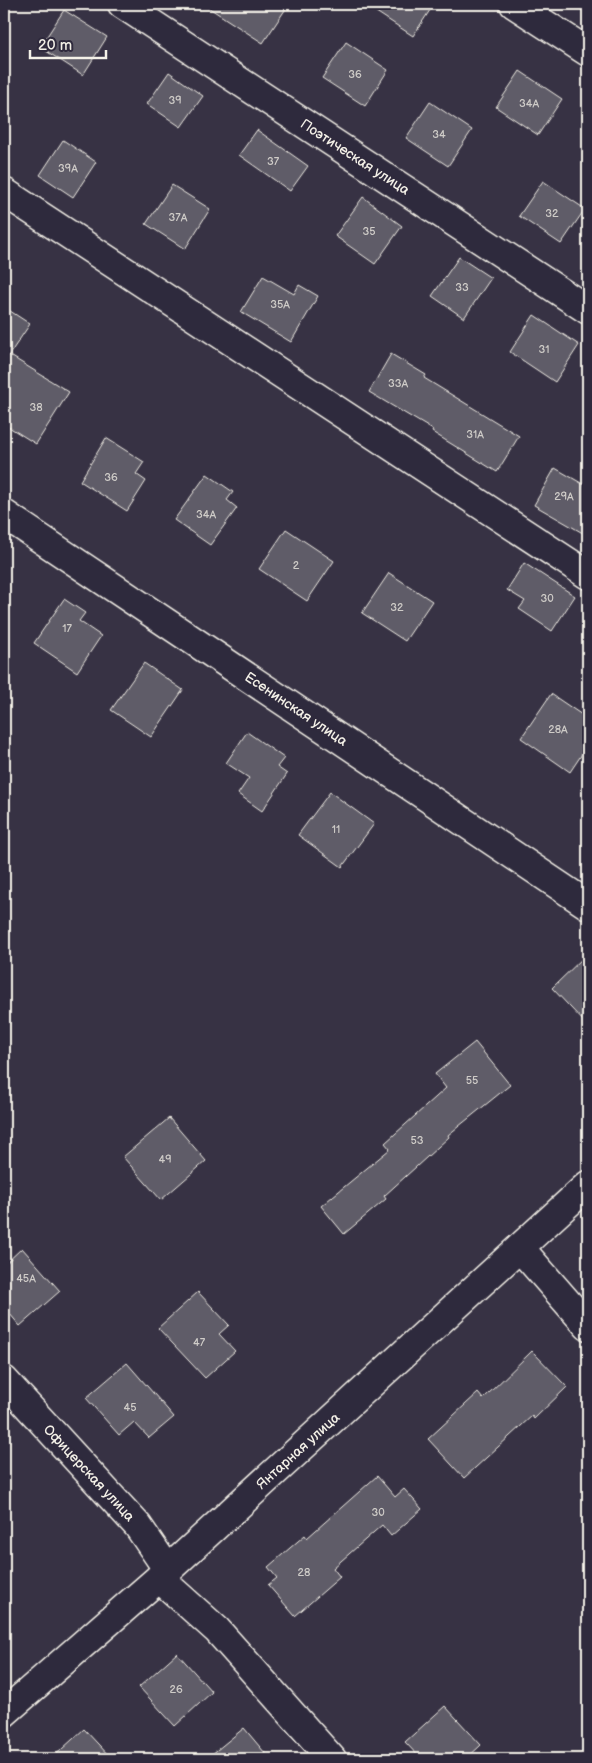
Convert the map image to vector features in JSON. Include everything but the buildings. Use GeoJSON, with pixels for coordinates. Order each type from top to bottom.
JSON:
{"type":"FeatureCollection","features":[{"type":"Feature","properties":{"kind":"street","name":"Поэтическая улица"},"geometry":{"type":"LineString","coordinates":[[122,4],[588,310]]}},
{"type":"Feature","properties":{"kind":"street"},"geometry":{"type":"LineString","coordinates":[[514,4],[588,52]]}},
{"type":"Feature","properties":{"kind":"street"},"geometry":{"type":"LineString","coordinates":[[4,192],[588,574]]}},
{"type":"Feature","properties":{"kind":"street","name":"Есенинская улица"},"geometry":{"type":"LineString","coordinates":[[4,514],[588,904]]}},
{"type":"Feature","properties":{"kind":"street","name":"Янтарная улица"},"geometry":{"type":"LineString","coordinates":[[4,1713],[164,1574],[588,1185]]}},
{"type":"Feature","properties":{"kind":"street"},"geometry":{"type":"LineString","coordinates":[[520,1248],[588,1326]]}},
{"type":"Feature","properties":{"kind":"street","name":"Офицерская улица"},"geometry":{"type":"LineString","coordinates":[[4,1380],[138,1526],[164,1574],[217,1630],[332,1759]]}}]}
